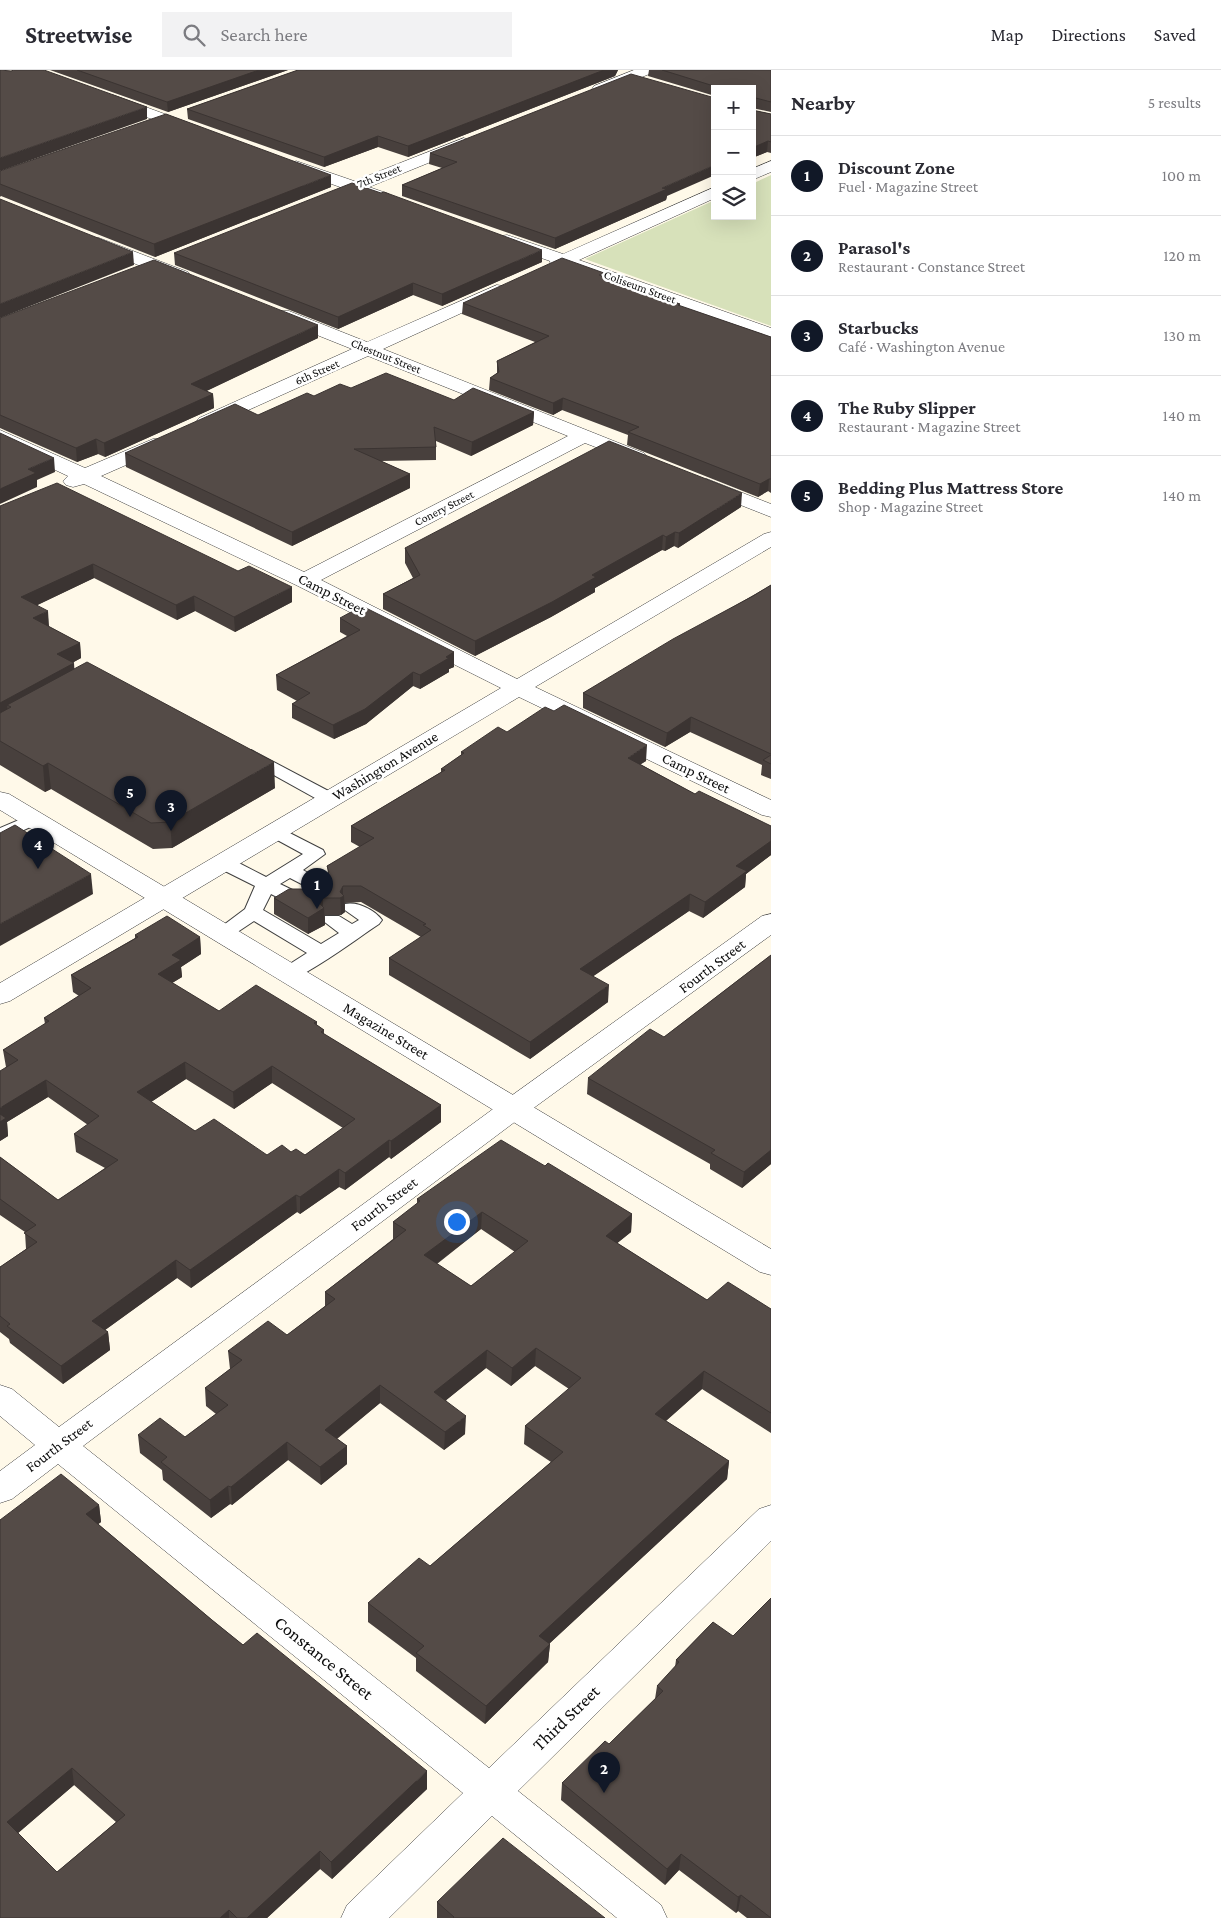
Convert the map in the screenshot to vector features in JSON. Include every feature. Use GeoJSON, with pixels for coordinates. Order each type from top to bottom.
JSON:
{"type":"FeatureCollection","features":[{"type":"Feature","properties":{"kind":"street"},"geometry":{"type":"LineString","coordinates":[[605,70],[628,77],[650,77]]}},
{"type":"Feature","properties":{"kind":"street"},"geometry":{"type":"LineString","coordinates":[[582,95],[628,77]]}},
{"type":"Feature","properties":{"kind":"street"},"geometry":{"type":"LineString","coordinates":[[93,93],[214,136]]}},
{"type":"Feature","properties":{"kind":"street"},"geometry":{"type":"LineString","coordinates":[[148,126],[186,113]]}},
{"type":"Feature","properties":{"kind":"street","name":"7th Street"},"geometry":{"type":"LineString","coordinates":[[335,194],[482,136]]}},
{"type":"Feature","properties":{"kind":"street"},"geometry":{"type":"LineString","coordinates":[[279,160],[399,203]]}},
{"type":"Feature","properties":{"kind":"street"},"geometry":{"type":"LineString","coordinates":[[756,173],[771,166]]}},
{"type":"Feature","properties":{"kind":"street"},"geometry":{"type":"LineString","coordinates":[[538,272],[711,194]]}},
{"type":"Feature","properties":{"kind":"street","name":"Coliseum Street"},"geometry":{"type":"LineString","coordinates":[[491,234],[771,334]]}},
{"type":"Feature","properties":{"kind":"street"},"geometry":{"type":"LineString","coordinates":[[81,236],[198,282]]}},
{"type":"Feature","properties":{"kind":"street"},"geometry":{"type":"LineString","coordinates":[[135,272],[171,258]]}},
{"type":"Feature","properties":{"kind":"street","name":"6th Street"},"geometry":{"type":"LineString","coordinates":[[191,428],[511,284]]}},
{"type":"Feature","properties":{"kind":"street","name":"Chestnut Street"},"geometry":{"type":"LineString","coordinates":[[270,310],[656,464]]}},
{"type":"Feature","properties":{"kind":"street","name":"Camp Street"},"geometry":{"type":"LineString","coordinates":[[0,436],[304,580],[518,688],[771,810]]}},
{"type":"Feature","properties":{"kind":"street"},"geometry":{"type":"LineString","coordinates":[[59,488],[174,436]]}},
{"type":"Feature","properties":{"kind":"street","name":"Conery Street"},"geometry":{"type":"LineString","coordinates":[[304,580],[584,436]]}},
{"type":"Feature","properties":{"kind":"street"},"geometry":{"type":"LineString","coordinates":[[691,479],[771,511]]}},
{"type":"Feature","properties":{"kind":"street","name":"Washington Avenue"},"geometry":{"type":"LineString","coordinates":[[0,995],[771,538]]}},
{"type":"Feature","properties":{"kind":"street","name":"Magazine Street"},"geometry":{"type":"LineString","coordinates":[[0,799],[771,1264]]}},
{"type":"Feature","properties":{"kind":"street","name":"Fourth Street"},"geometry":{"type":"LineString","coordinates":[[0,1489],[514,1108],[686,986],[771,922]]}},
{"type":"Feature","properties":{"kind":"street","name":"Constance Street"},"geometry":{"type":"LineString","coordinates":[[0,1398],[647,1918]]}},
{"type":"Feature","properties":{"kind":"street","name":"Third Street"},"geometry":{"type":"LineString","coordinates":[[361,1918],[771,1519]]}},
{"type":"Feature","properties":{"kind":"lane"},"geometry":{"type":"LineString","coordinates":[[236,747],[330,799]]}},
{"type":"Feature","properties":{"kind":"lane"},"geometry":{"type":"LineString","coordinates":[[0,835],[33,819]]}},
{"type":"Feature","properties":{"kind":"lane"},"geometry":{"type":"LineString","coordinates":[[223,933],[253,912],[265,885],[316,854],[276,832]]}},
{"type":"Feature","properties":{"kind":"lane"},"geometry":{"type":"LineString","coordinates":[[224,863],[298,900]]}},
{"type":"Feature","properties":{"kind":"lane"},"geometry":{"type":"LineString","coordinates":[[290,870],[320,887]]}},
{"type":"Feature","properties":{"kind":"lane"},"geometry":{"type":"LineString","coordinates":[[289,973],[372,920],[352,908]]}},
{"type":"Feature","properties":{"kind":"lane"},"geometry":{"type":"LineString","coordinates":[[253,912],[321,953]]}},
{"type":"Feature","properties":{"kind":"lane"},"geometry":{"type":"LineString","coordinates":[[332,920],[352,934]]}},
{"type":"Feature","properties":{"kind":"green space"},"geometry":{"type":"Polygon","coordinates":[[[771,175],[771,326],[585,259],[711,202],[711,220],[756,220],[756,182],[771,175]]]}},
{"type":"Feature","properties":{"kind":"building"},"geometry":{"type":"Polygon","coordinates":[[[0,70],[44,70],[147,107],[0,158],[0,70]]]}},
{"type":"Feature","properties":{"kind":"building"},"geometry":{"type":"Polygon","coordinates":[[[77,70],[259,70],[167,102],[77,70]]]}},
{"type":"Feature","properties":{"kind":"building"},"geometry":{"type":"Polygon","coordinates":[[[298,70],[604,70],[408,146],[378,136],[324,157],[187,109],[298,70]]]}},
{"type":"Feature","properties":{"kind":"building"},"geometry":{"type":"Polygon","coordinates":[[[662,70],[771,70],[771,102],[756,98],[756,85],[711,85],[662,70]]]}},
{"type":"Feature","properties":{"kind":"building"},"geometry":{"type":"Polygon","coordinates":[[[631,74],[711,97],[711,167],[662,188],[667,189],[555,238],[402,185],[457,162],[430,153],[631,74]]]}},
{"type":"Feature","properties":{"kind":"building"},"geometry":{"type":"Polygon","coordinates":[[[756,111],[771,114],[771,142],[768,141],[756,146],[756,111]]]}},
{"type":"Feature","properties":{"kind":"building"},"geometry":{"type":"Polygon","coordinates":[[[166,114],[331,175],[154,244],[0,184],[0,171],[166,114]]]}},
{"type":"Feature","properties":{"kind":"building"},"geometry":{"type":"Polygon","coordinates":[[[352,183],[381,193],[384,192],[542,250],[442,294],[413,283],[338,317],[174,253],[352,183]]]}},
{"type":"Feature","properties":{"kind":"building"},"geometry":{"type":"Polygon","coordinates":[[[0,199],[133,252],[0,304],[0,199]]]}},
{"type":"Feature","properties":{"kind":"building"},"geometry":{"type":"Polygon","coordinates":[[[562,258],[604,273],[599,275],[680,304],[678,305],[771,337],[771,479],[760,484],[628,432],[639,427],[563,398],[553,403],[490,378],[499,372],[497,361],[549,336],[463,303],[562,258]]]}},
{"type":"Feature","properties":{"kind":"building"},"geometry":{"type":"Polygon","coordinates":[[[154,260],[318,325],[191,384],[213,394],[104,443],[96,439],[76,448],[0,415],[0,318],[154,260]]]}},
{"type":"Feature","properties":{"kind":"building"},"geometry":{"type":"Polygon","coordinates":[[[386,373],[454,400],[473,388],[534,412],[472,442],[434,427],[436,447],[354,449],[410,474],[292,532],[125,453],[235,404],[258,415],[307,393],[314,396],[340,384],[351,388],[386,373]]]}},
{"type":"Feature","properties":{"kind":"building"},"geometry":{"type":"Polygon","coordinates":[[[0,433],[54,458],[28,469],[36,473],[0,489],[0,433]]]}},
{"type":"Feature","properties":{"kind":"building"},"geometry":{"type":"Polygon","coordinates":[[[609,441],[742,493],[679,533],[675,532],[666,537],[663,535],[592,575],[596,577],[552,602],[475,641],[383,594],[420,575],[405,548],[609,441]]]}},
{"type":"Feature","properties":{"kind":"building"},"geometry":{"type":"Polygon","coordinates":[[[57,483],[238,571],[249,566],[292,587],[234,617],[194,596],[176,605],[93,564],[21,597],[48,611],[33,618],[80,643],[57,654],[74,663],[0,703],[0,506],[57,483]]]}},
{"type":"Feature","properties":{"kind":"building"},"geometry":{"type":"Polygon","coordinates":[[[771,585],[771,754],[691,717],[667,733],[583,693],[673,639],[771,585]]]}},
{"type":"Feature","properties":{"kind":"building"},"geometry":{"type":"Polygon","coordinates":[[[362,606],[454,652],[446,657],[449,658],[420,675],[413,672],[365,709],[333,725],[292,704],[310,693],[276,675],[360,630],[340,618],[362,606]]]}},
{"type":"Feature","properties":{"kind":"building"},"geometry":{"type":"Polygon","coordinates":[[[87,662],[274,762],[170,822],[151,823],[48,763],[43,766],[0,741],[0,713],[11,707],[7,705],[87,662]]]}},
{"type":"Feature","properties":{"kind":"building"},"geometry":{"type":"Polygon","coordinates":[[[564,705],[647,745],[628,758],[695,794],[699,791],[771,826],[771,841],[736,866],[747,871],[705,902],[690,894],[580,969],[609,985],[530,1042],[389,958],[431,930],[423,925],[426,924],[361,886],[343,886],[340,892],[344,896],[340,898],[323,898],[320,904],[324,908],[308,918],[274,898],[289,889],[306,889],[309,884],[306,879],[312,875],[319,878],[326,876],[329,872],[327,866],[374,838],[351,826],[445,770],[441,769],[464,753],[461,752],[498,727],[507,732],[545,707],[554,711],[564,705]]]}},
{"type":"Feature","properties":{"kind":"building"},"geometry":{"type":"Polygon","coordinates":[[[771,755],[771,764],[763,760],[771,755]]]}},
{"type":"Feature","properties":{"kind":"building"},"geometry":{"type":"Polygon","coordinates":[[[15,825],[91,874],[0,924],[0,833],[15,825]]]}},
{"type":"Feature","properties":{"kind":"building"},"geometry":{"type":"Polygon","coordinates":[[[167,916],[200,937],[172,955],[181,960],[158,974],[219,1011],[256,985],[317,1022],[314,1023],[324,1030],[321,1032],[441,1105],[345,1173],[339,1169],[300,1197],[296,1195],[190,1270],[176,1260],[92,1321],[108,1332],[61,1366],[7,1326],[10,1324],[0,1316],[0,1267],[37,1242],[24,1233],[36,1225],[0,1199],[0,1157],[58,1200],[118,1160],[74,1134],[99,1116],[46,1080],[0,1108],[0,1071],[18,1060],[3,1050],[49,1021],[44,1018],[91,988],[71,975],[138,937],[135,935],[167,916]],[[185,1062],[137,1092],[195,1131],[214,1119],[267,1155],[282,1145],[291,1152],[296,1149],[305,1155],[355,1119],[272,1066],[233,1092],[185,1062]]]}},
{"type":"Feature","properties":{"kind":"building"},"geometry":{"type":"Polygon","coordinates":[[[771,955],[771,1150],[744,1172],[711,1153],[715,1150],[588,1078],[650,1029],[664,1037],[771,955]]]}},
{"type":"Feature","properties":{"kind":"building"},"geometry":{"type":"Polygon","coordinates":[[[0,1114],[6,1118],[0,1122],[0,1114]]]}},
{"type":"Feature","properties":{"kind":"building"},"geometry":{"type":"Polygon","coordinates":[[[501,1140],[545,1166],[548,1163],[632,1214],[606,1236],[707,1300],[728,1282],[771,1309],[771,1413],[704,1371],[655,1414],[729,1461],[539,1636],[550,1644],[486,1706],[416,1653],[424,1646],[368,1603],[419,1558],[430,1566],[563,1452],[525,1426],[581,1378],[536,1348],[512,1368],[487,1350],[434,1392],[466,1416],[445,1432],[380,1385],[325,1430],[347,1446],[320,1467],[287,1442],[231,1487],[228,1486],[210,1500],[161,1462],[167,1457],[138,1435],[160,1418],[185,1437],[228,1405],[205,1388],[242,1360],[228,1351],[268,1321],[287,1335],[335,1299],[325,1292],[406,1230],[393,1222],[420,1201],[417,1199],[501,1140]],[[482,1212],[424,1255],[471,1286],[528,1241],[482,1212]]]}},
{"type":"Feature","properties":{"kind":"building"},"geometry":{"type":"Polygon","coordinates":[[[61,1474],[99,1505],[86,1514],[212,1620],[243,1645],[257,1633],[427,1771],[331,1862],[320,1851],[247,1918],[237,1918],[229,1910],[220,1918],[0,1918],[0,1520],[61,1474]],[[72,1768],[7,1822],[57,1872],[125,1815],[72,1768]]]}},
{"type":"Feature","properties":{"kind":"building"},"geometry":{"type":"Polygon","coordinates":[[[771,1598],[771,1918],[741,1895],[738,1897],[681,1854],[667,1869],[562,1783],[605,1741],[609,1744],[663,1691],[657,1686],[679,1662],[676,1660],[713,1622],[733,1636],[771,1598]]]}},
{"type":"Feature","properties":{"kind":"building"},"geometry":{"type":"Polygon","coordinates":[[[503,1838],[605,1918],[453,1918],[437,1902],[503,1838]]]}},
{"type":"Feature","properties":{"kind":"place","name":"Bedding Plus Mattress Store"},"geometry":{"type":"Point","coordinates":[130,817]}},
{"type":"Feature","properties":{"kind":"place","name":"Starbucks"},"geometry":{"type":"Point","coordinates":[171,831]}},
{"type":"Feature","properties":{"kind":"place","name":"The Ruby Slipper"},"geometry":{"type":"Point","coordinates":[38,869]}},
{"type":"Feature","properties":{"kind":"place","name":"Discount Zone"},"geometry":{"type":"Point","coordinates":[317,909]}},
{"type":"Feature","properties":{"kind":"place","name":"Parasol's"},"geometry":{"type":"Point","coordinates":[604,1793]}}]}
